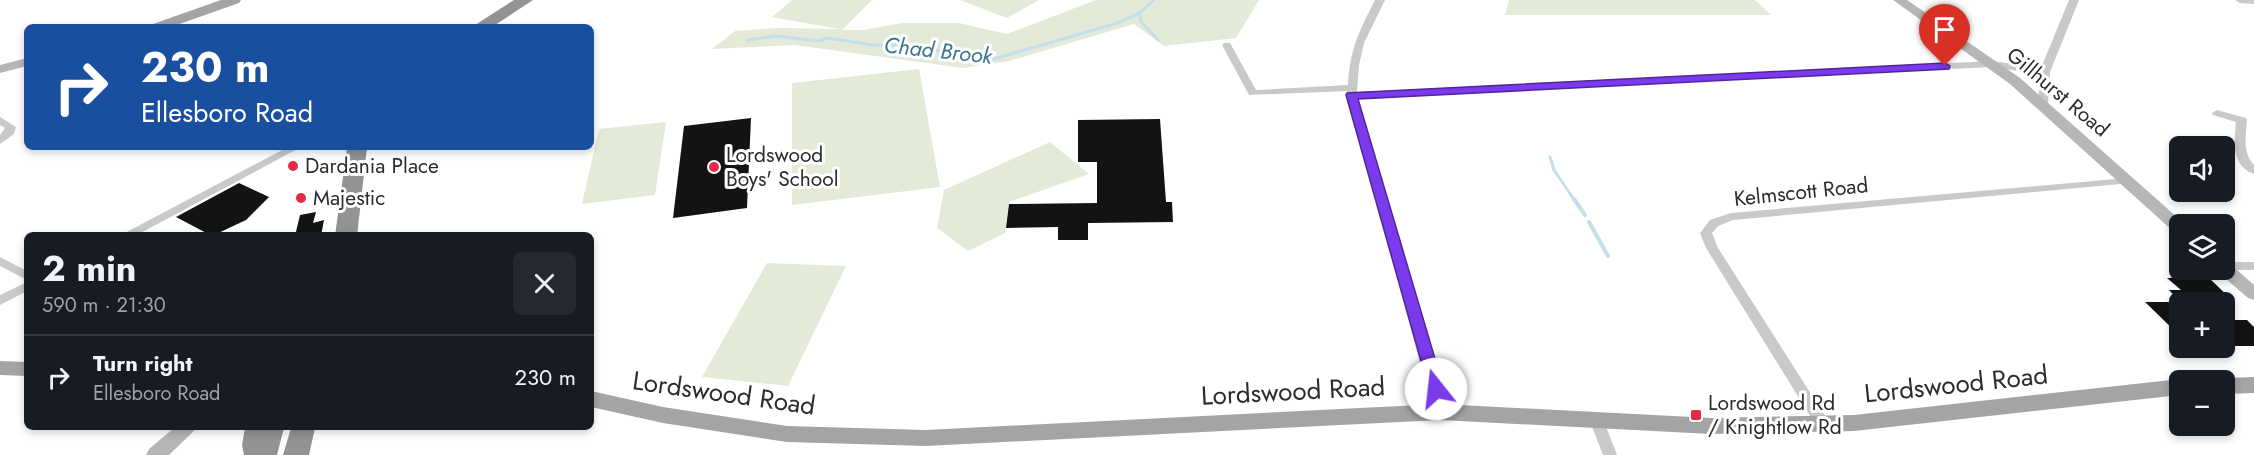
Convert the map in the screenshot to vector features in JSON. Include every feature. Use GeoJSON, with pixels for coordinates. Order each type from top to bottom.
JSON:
{"type":"FeatureCollection","features":[{"type":"Feature","properties":{"kind":"highway"},"geometry":{"type":"LineString","coordinates":[[485,24],[525,0]]}},
{"type":"Feature","properties":{"kind":"highway"},"geometry":{"type":"LineString","coordinates":[[346,232],[357,150]]}},
{"type":"Feature","properties":{"kind":"highway"},"geometry":{"type":"LineString","coordinates":[[257,430],[255,445],[257,455]]}},
{"type":"Feature","properties":{"kind":"highway"},"geometry":{"type":"LineString","coordinates":[[264,455],[271,430]]}},
{"type":"Feature","properties":{"kind":"highway"},"geometry":{"type":"LineString","coordinates":[[296,455],[302,430]]}},
{"type":"Feature","properties":{"kind":"main road"},"geometry":{"type":"LineString","coordinates":[[166,24],[234,0]]}},
{"type":"Feature","properties":{"kind":"main road"},"geometry":{"type":"LineString","coordinates":[[0,368],[24,369]]}},
{"type":"Feature","properties":{"kind":"main road"},"geometry":{"type":"LineString","coordinates":[[2235,386],[2254,385]]}},
{"type":"Feature","properties":{"kind":"main road","name":"Lordswood Road"},"geometry":{"type":"LineString","coordinates":[[594,400],[663,415],[787,434],[926,438],[1440,412],[1711,426],[1854,423],[2169,388]]}},
{"type":"Feature","properties":{"kind":"street"},"geometry":{"type":"LineString","coordinates":[[1380,0],[1359,43],[1352,92],[1440,412]]}},
{"type":"Feature","properties":{"kind":"street","name":"Gillhurst Road"},"geometry":{"type":"LineString","coordinates":[[1899,0],[1992,64],[2043,105],[2169,218]]}},
{"type":"Feature","properties":{"kind":"street"},"geometry":{"type":"LineString","coordinates":[[2043,105],[2045,72],[2074,0]]}},
{"type":"Feature","properties":{"kind":"street"},"geometry":{"type":"LineString","coordinates":[[2240,0],[2254,1]]}},
{"type":"Feature","properties":{"kind":"street"},"geometry":{"type":"LineString","coordinates":[[1227,45],[1253,93]]}},
{"type":"Feature","properties":{"kind":"street"},"geometry":{"type":"LineString","coordinates":[[0,69],[24,63]]}},
{"type":"Feature","properties":{"kind":"street"},"geometry":{"type":"LineString","coordinates":[[1239,95],[1992,64],[2045,72]]}},
{"type":"Feature","properties":{"kind":"street"},"geometry":{"type":"LineString","coordinates":[[2217,113],[2254,123]]}},
{"type":"Feature","properties":{"kind":"street"},"geometry":{"type":"LineString","coordinates":[[0,120],[11,127],[5,138],[0,141]]}},
{"type":"Feature","properties":{"kind":"street"},"geometry":{"type":"LineString","coordinates":[[2242,120],[2239,153],[2241,159],[2254,171]]}},
{"type":"Feature","properties":{"kind":"street"},"geometry":{"type":"LineString","coordinates":[[133,232],[290,150]]}},
{"type":"Feature","properties":{"kind":"street","name":"Kelmscott Road"},"geometry":{"type":"LineString","coordinates":[[1822,423],[1712,248],[1706,233],[1714,223],[1731,217],[2127,181]]}},
{"type":"Feature","properties":{"kind":"street"},"geometry":{"type":"LineString","coordinates":[[0,261],[24,274]]}},
{"type":"Feature","properties":{"kind":"street"},"geometry":{"type":"LineString","coordinates":[[2235,267],[2254,266]]}},
{"type":"Feature","properties":{"kind":"street"},"geometry":{"type":"LineString","coordinates":[[2235,277],[2254,294]]}},
{"type":"Feature","properties":{"kind":"street"},"geometry":{"type":"LineString","coordinates":[[0,301],[24,288]]}},
{"type":"Feature","properties":{"kind":"street"},"geometry":{"type":"LineString","coordinates":[[1596,419],[1610,455]]}},
{"type":"Feature","properties":{"kind":"street"},"geometry":{"type":"LineString","coordinates":[[156,455],[185,430]]}},
{"type":"Feature","properties":{"kind":"green space"},"geometry":{"type":"Polygon","coordinates":[[[792,0],[872,0],[842,30],[864,30],[902,23],[959,23],[1007,34],[1096,0],[1259,0],[1236,38],[1164,46],[1134,24],[1009,61],[963,68],[795,45],[712,49],[735,31],[777,28],[839,29],[772,17],[792,0]]]}},
{"type":"Feature","properties":{"kind":"green space"},"geometry":{"type":"Polygon","coordinates":[[[960,0],[1039,0],[1007,18],[960,0]]]}},
{"type":"Feature","properties":{"kind":"green space"},"geometry":{"type":"Polygon","coordinates":[[[1509,0],[1755,0],[1771,15],[1505,15],[1509,0]]]}},
{"type":"Feature","properties":{"kind":"green space"},"geometry":{"type":"Polygon","coordinates":[[[919,69],[940,187],[792,205],[792,83],[919,69]]]}},
{"type":"Feature","properties":{"kind":"green space"},"geometry":{"type":"Polygon","coordinates":[[[666,122],[655,195],[582,204],[599,129],[666,122]]]}},
{"type":"Feature","properties":{"kind":"green space"},"geometry":{"type":"Polygon","coordinates":[[[1050,142],[1089,174],[1009,202],[1005,233],[968,251],[937,228],[944,190],[1050,142]]]}},
{"type":"Feature","properties":{"kind":"green space"},"geometry":{"type":"Polygon","coordinates":[[[767,263],[846,266],[788,386],[702,377],[767,263]]]}},
{"type":"Feature","properties":{"kind":"building","name":"Lordswood Boys' School"},"geometry":{"type":"Polygon","coordinates":[[[751,118],[747,208],[673,218],[684,126],[751,118]]]}},
{"type":"Feature","properties":{"kind":"building"},"geometry":{"type":"Polygon","coordinates":[[[1160,119],[1166,202],[1172,202],[1173,222],[1088,223],[1088,240],[1058,240],[1058,227],[1006,228],[1009,204],[1097,203],[1097,162],[1078,162],[1078,120],[1160,119]]]}},
{"type":"Feature","properties":{"kind":"building"},"geometry":{"type":"Polygon","coordinates":[[[239,183],[269,197],[246,220],[220,232],[204,232],[176,217],[239,183]]]}},
{"type":"Feature","properties":{"kind":"building"},"geometry":{"type":"Polygon","coordinates":[[[316,212],[313,223],[324,220],[322,232],[296,232],[300,215],[316,212]]]}},
{"type":"Feature","properties":{"kind":"building"},"geometry":{"type":"Polygon","coordinates":[[[2169,280],[2211,280],[2224,292],[2171,292],[2169,290],[2181,290],[2169,280]]]}},
{"type":"Feature","properties":{"kind":"building"},"geometry":{"type":"Polygon","coordinates":[[[2145,302],[2169,302],[2169,325],[2145,302]]]}},
{"type":"Feature","properties":{"kind":"building"},"geometry":{"type":"Polygon","coordinates":[[[2235,320],[2247,320],[2254,327],[2254,346],[2235,346],[2235,320]]]}},
{"type":"Feature","properties":{"kind":"waterway","name":"Chad Brook"},"geometry":{"type":"LineString","coordinates":[[1139,13],[1154,0]]}},
{"type":"Feature","properties":{"kind":"waterway","name":"Chad Brook"},"geometry":{"type":"LineString","coordinates":[[747,40],[776,36],[819,41],[828,38],[872,45],[907,45],[990,60],[1118,23],[1139,13]]}},
{"type":"Feature","properties":{"kind":"waterway"},"geometry":{"type":"LineString","coordinates":[[1139,13],[1141,22],[1158,40]]}},
{"type":"Feature","properties":{"kind":"waterway"},"geometry":{"type":"LineString","coordinates":[[1550,157],[1554,170],[1575,201]]}},
{"type":"Feature","properties":{"kind":"waterway"},"geometry":{"type":"LineString","coordinates":[[1574,199],[1585,215]]}},
{"type":"Feature","properties":{"kind":"waterway"},"geometry":{"type":"LineString","coordinates":[[1589,222],[1608,256]]}},
{"type":"Feature","properties":{"kind":"place","name":"Dardania Place"},"geometry":{"type":"Point","coordinates":[293,166]}},
{"type":"Feature","properties":{"kind":"place","name":"Lordswood Boys' School"},"geometry":{"type":"Point","coordinates":[714,167]}},
{"type":"Feature","properties":{"kind":"place","name":"Majestic"},"geometry":{"type":"Point","coordinates":[301,198]}},
{"type":"Feature","properties":{"kind":"place","name":"Lordswood Rd / Knightlow Rd"},"geometry":{"type":"Point","coordinates":[1696,415]}},
{"type":"Feature","properties":{"kind":"route"},"geometry":{"type":"LineString","coordinates":[[1436,389],[1352,95],[1945,66]]}}]}
